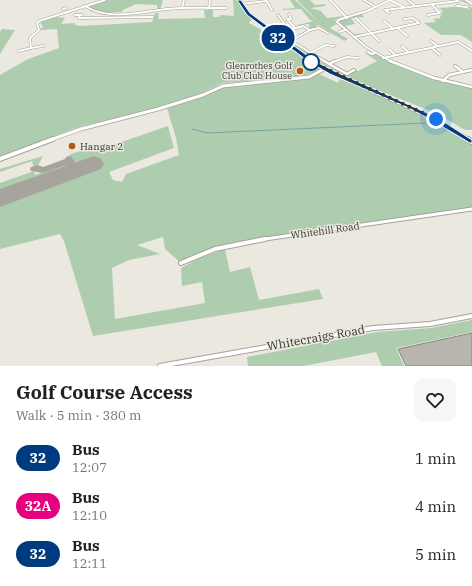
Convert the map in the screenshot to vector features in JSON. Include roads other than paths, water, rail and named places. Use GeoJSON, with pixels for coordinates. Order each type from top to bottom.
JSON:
{"type":"FeatureCollection","features":[{"type":"Feature","properties":{"kind":"street"},"geometry":{"type":"LineString","coordinates":[[30,48],[30,36],[39,30],[37,22],[106,0]]}},
{"type":"Feature","properties":{"kind":"street"},"geometry":{"type":"LineString","coordinates":[[182,8],[184,0]]}},
{"type":"Feature","properties":{"kind":"street"},"geometry":{"type":"LineString","coordinates":[[209,8],[210,0]]}},
{"type":"Feature","properties":{"kind":"street"},"geometry":{"type":"LineString","coordinates":[[239,0],[248,14],[278,38],[324,69],[436,119],[471,140]]}},
{"type":"Feature","properties":{"kind":"street"},"geometry":{"type":"LineString","coordinates":[[241,4],[266,0],[272,10]]}},
{"type":"Feature","properties":{"kind":"street"},"geometry":{"type":"LineString","coordinates":[[330,0],[347,18]]}},
{"type":"Feature","properties":{"kind":"street"},"geometry":{"type":"LineString","coordinates":[[364,0],[377,7]]}},
{"type":"Feature","properties":{"kind":"street"},"geometry":{"type":"LineString","coordinates":[[404,7],[390,0],[377,7],[337,20],[337,22],[375,53],[403,68],[444,81],[472,87]]}},
{"type":"Feature","properties":{"kind":"street"},"geometry":{"type":"LineString","coordinates":[[408,0],[416,6]]}},
{"type":"Feature","properties":{"kind":"street"},"geometry":{"type":"LineString","coordinates":[[466,0],[471,3]]}},
{"type":"Feature","properties":{"kind":"street"},"geometry":{"type":"LineString","coordinates":[[389,13],[385,10],[456,1],[462,6]]}},
{"type":"Feature","properties":{"kind":"street"},"geometry":{"type":"LineString","coordinates":[[428,15],[440,13],[432,4]]}},
{"type":"Feature","properties":{"kind":"street"},"geometry":{"type":"LineString","coordinates":[[85,6],[89,10],[100,13],[132,13],[182,8],[226,8]]}},
{"type":"Feature","properties":{"kind":"street"},"geometry":{"type":"LineString","coordinates":[[457,6],[467,7]]}},
{"type":"Feature","properties":{"kind":"street"},"geometry":{"type":"LineString","coordinates":[[130,18],[132,13]]}},
{"type":"Feature","properties":{"kind":"street"},"geometry":{"type":"LineString","coordinates":[[281,20],[291,19],[289,14]]}},
{"type":"Feature","properties":{"kind":"street"},"geometry":{"type":"LineString","coordinates":[[75,15],[81,16],[79,18],[94,19],[153,17]]}},
{"type":"Feature","properties":{"kind":"street"},"geometry":{"type":"LineString","coordinates":[[278,15],[286,26]]}},
{"type":"Feature","properties":{"kind":"street"},"geometry":{"type":"LineString","coordinates":[[356,18],[379,41]]}},
{"type":"Feature","properties":{"kind":"street"},"geometry":{"type":"LineString","coordinates":[[354,37],[419,23],[413,18],[404,19]]}},
{"type":"Feature","properties":{"kind":"street"},"geometry":{"type":"LineString","coordinates":[[287,19],[295,28]]}},
{"type":"Feature","properties":{"kind":"street"},"geometry":{"type":"LineString","coordinates":[[384,20],[393,28]]}},
{"type":"Feature","properties":{"kind":"street"},"geometry":{"type":"LineString","coordinates":[[272,32],[279,33],[304,26],[310,30]]}},
{"type":"Feature","properties":{"kind":"street"},"geometry":{"type":"LineString","coordinates":[[328,33],[319,27],[291,40],[310,53],[347,74],[354,70]]}},
{"type":"Feature","properties":{"kind":"street"},"geometry":{"type":"LineString","coordinates":[[398,27],[407,36]]}},
{"type":"Feature","properties":{"kind":"street"},"geometry":{"type":"LineString","coordinates":[[339,32],[346,30]]}},
{"type":"Feature","properties":{"kind":"street"},"geometry":{"type":"LineString","coordinates":[[278,38],[279,33]]}},
{"type":"Feature","properties":{"kind":"street"},"geometry":{"type":"LineString","coordinates":[[431,41],[437,46]]}},
{"type":"Feature","properties":{"kind":"street"},"geometry":{"type":"LineString","coordinates":[[383,58],[460,42],[472,51]]}},
{"type":"Feature","properties":{"kind":"street"},"geometry":{"type":"LineString","coordinates":[[30,44],[39,47]]}},
{"type":"Feature","properties":{"kind":"street"},"geometry":{"type":"LineString","coordinates":[[19,51],[43,46]]}},
{"type":"Feature","properties":{"kind":"street"},"geometry":{"type":"LineString","coordinates":[[310,53],[326,46],[334,46]]}},
{"type":"Feature","properties":{"kind":"street"},"geometry":{"type":"LineString","coordinates":[[402,46],[408,52]]}},
{"type":"Feature","properties":{"kind":"street"},"geometry":{"type":"LineString","coordinates":[[432,48],[440,55]]}},
{"type":"Feature","properties":{"kind":"street"},"geometry":{"type":"LineString","coordinates":[[389,49],[395,55]]}},
{"type":"Feature","properties":{"kind":"street"},"geometry":{"type":"LineString","coordinates":[[368,52],[372,54],[375,53]]}},
{"type":"Feature","properties":{"kind":"street"},"geometry":{"type":"LineString","coordinates":[[329,64],[351,55],[358,58]]}},
{"type":"Feature","properties":{"kind":"street"},"geometry":{"type":"LineString","coordinates":[[455,66],[463,72]]}},
{"type":"Feature","properties":{"kind":"street"},"geometry":{"type":"LineString","coordinates":[[0,159],[81,129],[203,95],[223,86],[309,77],[324,69]]}},
{"type":"Feature","properties":{"kind":"street"},"geometry":{"type":"LineString","coordinates":[[444,81],[449,75],[472,70]]}},
{"type":"Feature","properties":{"kind":"street","name":"Whitehill Road"},"geometry":{"type":"LineString","coordinates":[[181,263],[216,249],[242,242],[472,208]]}},
{"type":"Feature","properties":{"kind":"street","name":"Whitecraigs Road"},"geometry":{"type":"LineString","coordinates":[[160,366],[373,328],[430,324],[472,316]]}},
{"type":"Feature","properties":{"kind":"waterway"},"geometry":{"type":"LineString","coordinates":[[192,129],[207,133],[426,123]]}},
{"type":"Feature","properties":{"kind":"place","name":"Glenrothes Golf Club Club House"},"geometry":{"type":"Point","coordinates":[300,71]}},
{"type":"Feature","properties":{"kind":"place","name":"Hangar 2"},"geometry":{"type":"Point","coordinates":[72,146]}}]}
